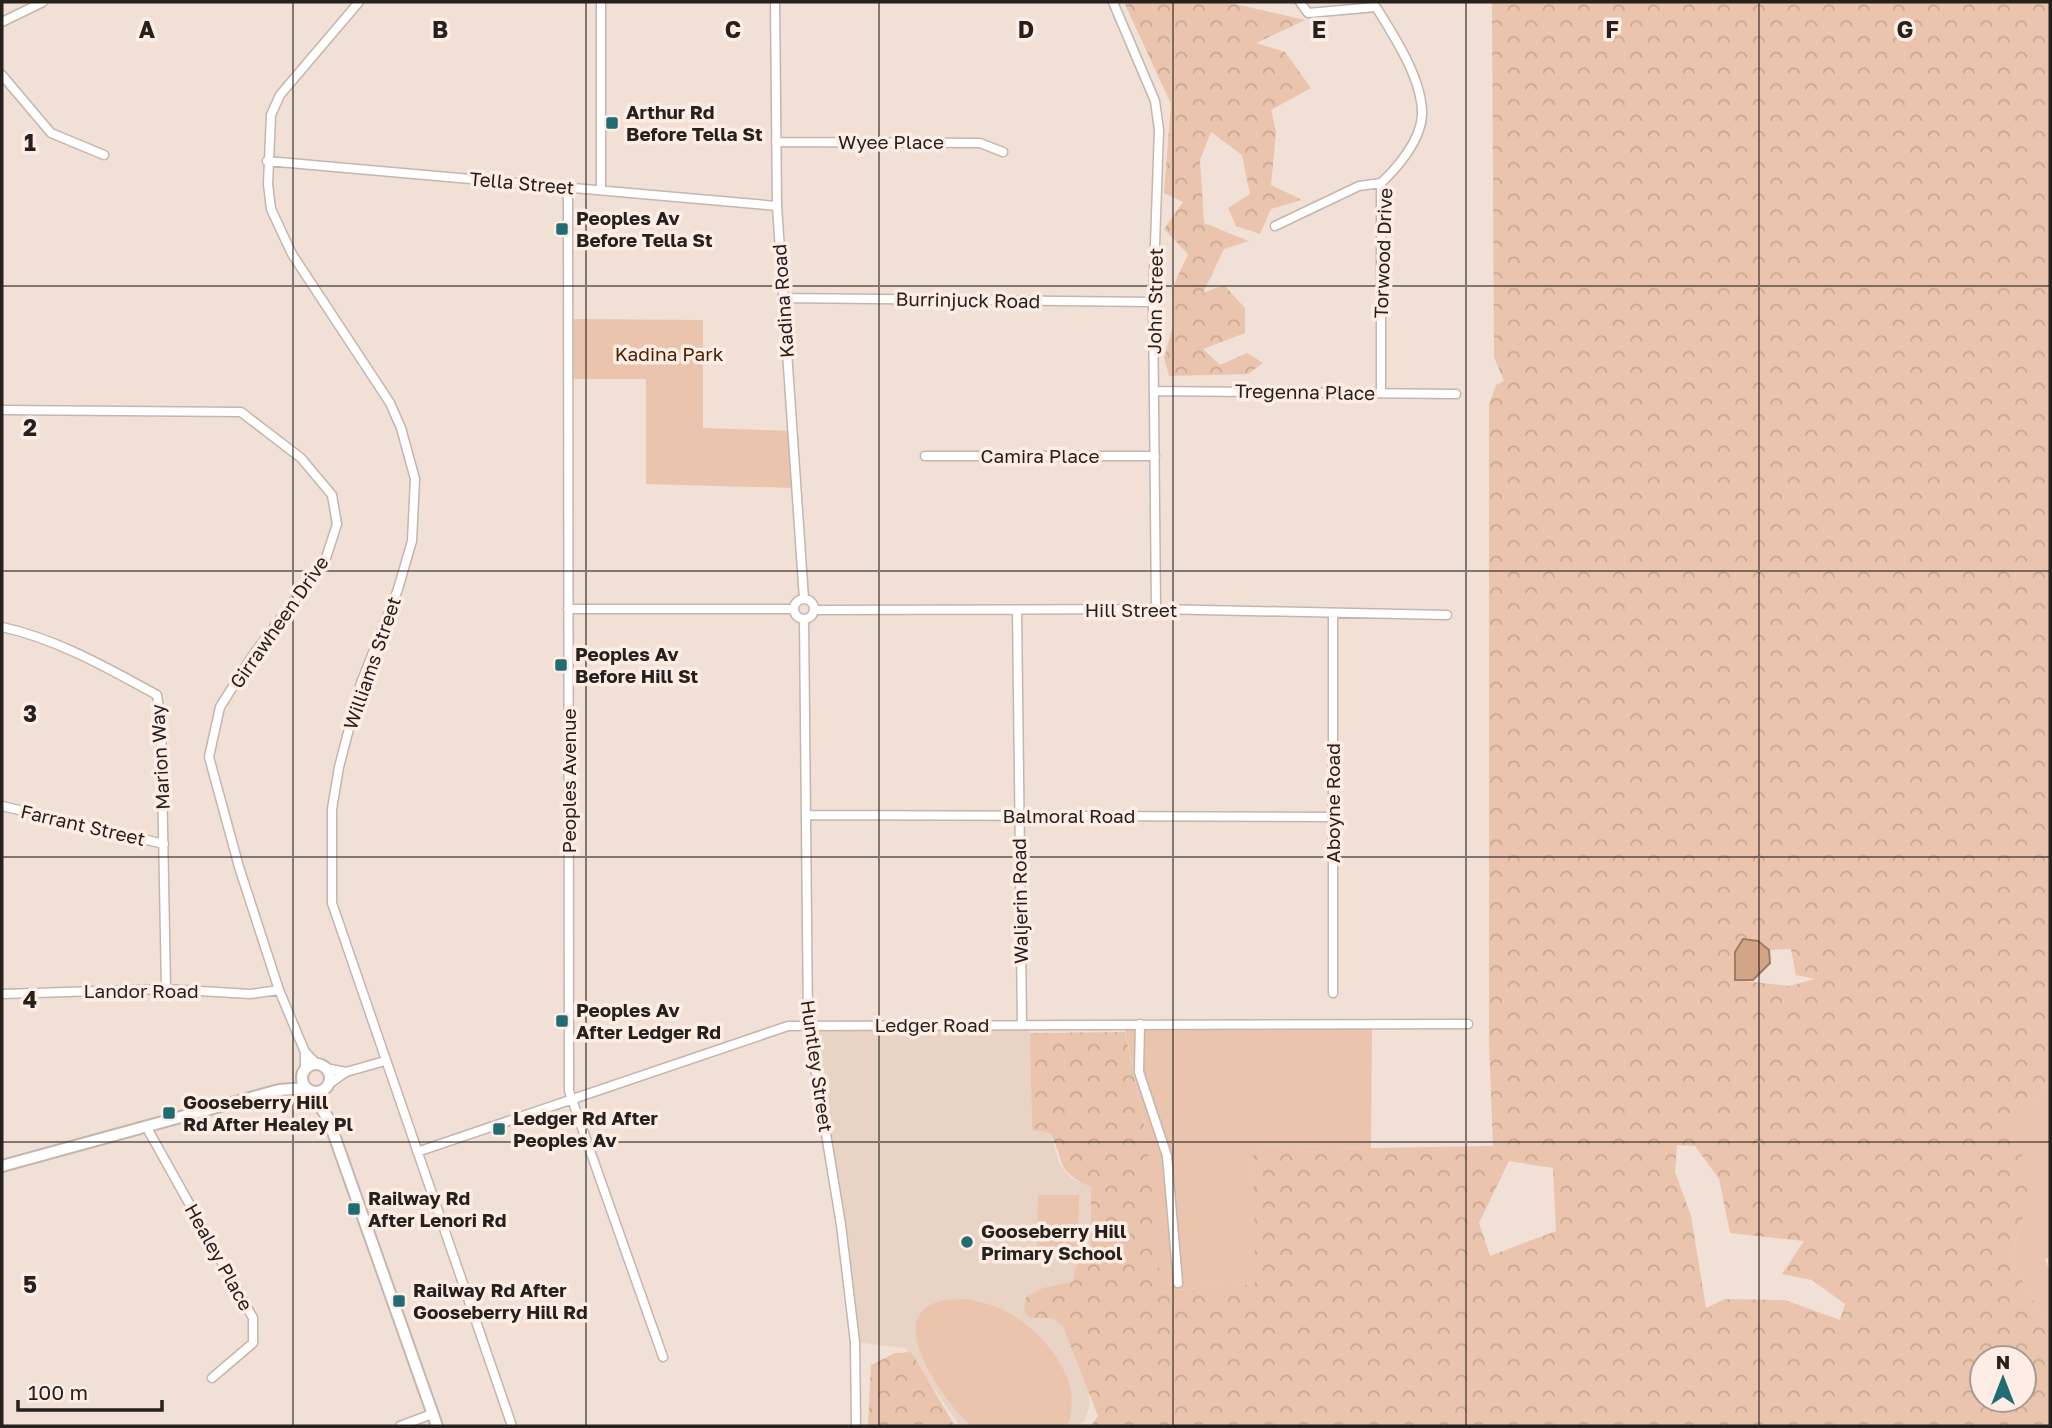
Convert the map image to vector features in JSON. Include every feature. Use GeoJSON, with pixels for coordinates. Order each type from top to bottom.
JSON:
{"type":"FeatureCollection","features":[{"type":"Feature","properties":{"kind":"street"},"geometry":{"type":"LineString","coordinates":[[2,22],[43,2]]}},
{"type":"Feature","properties":{"kind":"street","name":"Williams Street"},"geometry":{"type":"LineString","coordinates":[[359,2],[280,95],[271,115],[267,161],[271,209],[292,254],[390,402],[401,428],[415,479],[416,507],[408,560],[355,703],[339,767],[332,809],[332,903],[512,1426]]}},
{"type":"Feature","properties":{"kind":"street"},"geometry":{"type":"LineString","coordinates":[[600,2],[601,190]]}},
{"type":"Feature","properties":{"kind":"street","name":"Kadina Road"},"geometry":{"type":"LineString","coordinates":[[775,2],[777,206],[804,599]]}},
{"type":"Feature","properties":{"kind":"street","name":"John Street"},"geometry":{"type":"LineString","coordinates":[[1114,2],[1155,101],[1159,130],[1153,302],[1156,609]]}},
{"type":"Feature","properties":{"kind":"street","name":"Torwood Drive"},"geometry":{"type":"LineString","coordinates":[[1300,2],[1308,13],[1376,7],[1413,73],[1422,116],[1406,158],[1381,183],[1381,393]]}},
{"type":"Feature","properties":{"kind":"street"},"geometry":{"type":"LineString","coordinates":[[2,75],[51,133],[104,155]]}},
{"type":"Feature","properties":{"kind":"street","name":"Wyee Place"},"geometry":{"type":"LineString","coordinates":[[776,142],[980,143],[1003,152]]}},
{"type":"Feature","properties":{"kind":"street","name":"Tella Street"},"geometry":{"type":"LineString","coordinates":[[267,161],[777,206]]}},
{"type":"Feature","properties":{"kind":"street"},"geometry":{"type":"LineString","coordinates":[[1275,226],[1359,186],[1381,183]]}},
{"type":"Feature","properties":{"kind":"street","name":"Peoples Avenue"},"geometry":{"type":"LineString","coordinates":[[568,188],[569,1091],[663,1357]]}},
{"type":"Feature","properties":{"kind":"street","name":"Burrinjuck Road"},"geometry":{"type":"LineString","coordinates":[[783,298],[1153,302]]}},
{"type":"Feature","properties":{"kind":"street","name":"Tregenna Place"},"geometry":{"type":"LineString","coordinates":[[1154,391],[1456,394]]}},
{"type":"Feature","properties":{"kind":"street","name":"Girrawheen Drive"},"geometry":{"type":"LineString","coordinates":[[2,410],[240,412],[301,458],[332,495],[337,524],[326,558],[253,655],[220,707],[209,757],[239,867],[279,990],[305,1052],[304,1070]]}},
{"type":"Feature","properties":{"kind":"street","name":"Camira Place"},"geometry":{"type":"LineString","coordinates":[[925,456],[1155,456]]}},
{"type":"Feature","properties":{"kind":"street"},"geometry":{"type":"LineString","coordinates":[[804,599],[812,602],[815,610],[811,617],[804,619],[797,616],[794,609],[797,602],[804,599]]}},
{"type":"Feature","properties":{"kind":"street"},"geometry":{"type":"LineString","coordinates":[[568,609],[794,609]]}},
{"type":"Feature","properties":{"kind":"street","name":"Hill Street"},"geometry":{"type":"LineString","coordinates":[[815,610],[1156,609],[1447,615]]}},
{"type":"Feature","properties":{"kind":"street","name":"Waljerin Road"},"geometry":{"type":"LineString","coordinates":[[1017,610],[1022,1025]]}},
{"type":"Feature","properties":{"kind":"street","name":"Aboyne Road"},"geometry":{"type":"LineString","coordinates":[[1332,613],[1332,993]]}},
{"type":"Feature","properties":{"kind":"street","name":"Huntley Street"},"geometry":{"type":"LineString","coordinates":[[804,619],[808,1024],[841,1225],[855,1342],[856,1426]]}},
{"type":"Feature","properties":{"kind":"street","name":"Marion Way"},"geometry":{"type":"LineString","coordinates":[[2,627],[31,634],[113,671],[157,695],[161,722],[166,989]]}},
{"type":"Feature","properties":{"kind":"street","name":"Farrant Street"},"geometry":{"type":"LineString","coordinates":[[2,806],[164,844]]}},
{"type":"Feature","properties":{"kind":"street","name":"Balmoral Road"},"geometry":{"type":"LineString","coordinates":[[806,815],[1332,817]]}},
{"type":"Feature","properties":{"kind":"street","name":"Landor Road"},"geometry":{"type":"LineString","coordinates":[[2,995],[166,989],[250,994],[279,990]]}},
{"type":"Feature","properties":{"kind":"street"},"geometry":{"type":"LineString","coordinates":[[1140,1024],[1139,1072],[1167,1156],[1178,1283]]}},
{"type":"Feature","properties":{"kind":"street","name":"Ledger Road"},"geometry":{"type":"LineString","coordinates":[[417,1152],[572,1097],[788,1026],[1468,1024]]}},
{"type":"Feature","properties":{"kind":"street","name":"Girrawheen Drive"},"geometry":{"type":"LineString","coordinates":[[305,1052],[321,1066]]}},
{"type":"Feature","properties":{"kind":"street"},"geometry":{"type":"LineString","coordinates":[[2,1166],[279,1090],[327,1086],[346,1072],[385,1061]]}},
{"type":"Feature","properties":{"kind":"street"},"geometry":{"type":"LineString","coordinates":[[279,1090],[304,1070],[321,1066],[346,1072]]}},
{"type":"Feature","properties":{"kind":"street"},"geometry":{"type":"LineString","coordinates":[[321,1066],[330,1078],[327,1086],[328,1118]]}},
{"type":"Feature","properties":{"kind":"street"},"geometry":{"type":"LineString","coordinates":[[304,1070],[301,1079],[328,1118],[437,1426]]}},
{"type":"Feature","properties":{"kind":"street","name":"Healey Place"},"geometry":{"type":"LineString","coordinates":[[147,1128],[253,1318],[253,1343],[212,1378]]}},
{"type":"Feature","properties":{"kind":"street"},"geometry":{"type":"LineString","coordinates":[[401,1426],[432,1414]]}},
{"type":"Feature","properties":{"kind":"shaded area"},"geometry":{"type":"Polygon","coordinates":[[[1743,939],[1758,941],[1769,950],[1770,963],[1753,980],[1735,980],[1735,952],[1743,939]]]}},
{"type":"Feature","properties":{"kind":"shaded area","name":"Gooseberry Hill Primary School"},"geometry":{"type":"Polygon","coordinates":[[[808,1024],[1027,1025],[1030,1033],[1032,1129],[1050,1133],[1060,1165],[1071,1178],[1092,1187],[1089,1407],[1085,1420],[1077,1426],[960,1426],[905,1348],[855,1342],[808,1024]]]}},
{"type":"Feature","properties":{"kind":"green space"},"geometry":{"type":"Polygon","coordinates":[[[1124,2],[1226,2],[1305,20],[1256,43],[1285,52],[1311,88],[1271,110],[1276,132],[1271,185],[1302,200],[1271,209],[1260,234],[1236,226],[1228,208],[1250,194],[1242,155],[1211,132],[1200,160],[1204,223],[1249,241],[1224,249],[1203,293],[1224,285],[1245,308],[1245,333],[1203,349],[1220,365],[1247,353],[1263,363],[1248,374],[1169,376],[1164,358],[1173,326],[1172,289],[1188,254],[1164,229],[1183,202],[1164,193],[1171,104],[1124,2]]]}},
{"type":"Feature","properties":{"kind":"green space"},"geometry":{"type":"Polygon","coordinates":[[[1492,2],[2050,2],[2050,1079],[2041,1094],[2013,1117],[2029,1182],[2023,1217],[2010,1260],[2050,1328],[2050,1426],[1091,1426],[1098,1416],[1063,1326],[1052,1318],[1030,1318],[1024,1311],[1026,1297],[1043,1288],[1073,1282],[1076,1266],[1091,1258],[1091,1187],[1066,1170],[1050,1133],[1032,1130],[1030,1033],[1125,1032],[1147,1138],[1161,1291],[1255,1284],[1253,1145],[1371,1148],[1493,1146],[1489,1041],[1489,405],[1496,385],[1504,381],[1494,357],[1492,2]],[[1758,941],[1735,980],[1790,986],[1815,979],[1796,975],[1791,949],[1769,950],[1758,941]],[[1677,1145],[1675,1172],[1691,1216],[1706,1308],[1725,1299],[1785,1300],[1840,1320],[1845,1304],[1812,1280],[1782,1274],[1804,1241],[1730,1233],[1719,1179],[1695,1146],[1677,1145]],[[1509,1161],[1479,1223],[1490,1256],[1556,1231],[1553,1168],[1509,1161]]]}},
{"type":"Feature","properties":{"kind":"green space","name":"Kadina Park"},"geometry":{"type":"Polygon","coordinates":[[[567,319],[703,320],[703,428],[793,431],[797,488],[646,484],[646,379],[568,379],[567,319]]]}},
{"type":"Feature","properties":{"kind":"green space"},"geometry":{"type":"Polygon","coordinates":[[[1372,1024],[1371,1148],[1253,1145],[1256,1284],[1160,1291],[1147,1138],[1124,1025],[1372,1024]]]}},
{"type":"Feature","properties":{"kind":"green space"},"geometry":{"type":"Polygon","coordinates":[[[2050,1079],[2050,1257],[2045,1259],[2050,1272],[2050,1328],[2010,1260],[2023,1217],[2013,1117],[2041,1094],[2050,1079]]]}},
{"type":"Feature","properties":{"kind":"green space"},"geometry":{"type":"Polygon","coordinates":[[[1038,1195],[1079,1195],[1078,1248],[1037,1247],[1038,1195]]]}},
{"type":"Feature","properties":{"kind":"green space"},"geometry":{"type":"Polygon","coordinates":[[[966,1299],[1007,1312],[1035,1332],[1048,1346],[1066,1376],[1071,1393],[1067,1426],[971,1426],[950,1403],[927,1368],[919,1349],[916,1332],[918,1317],[933,1304],[966,1299]]]}},
{"type":"Feature","properties":{"kind":"green space"},"geometry":{"type":"Polygon","coordinates":[[[911,1352],[955,1426],[868,1426],[871,1365],[895,1353],[911,1352]]]}},
{"type":"Feature","properties":{"kind":"place","name":"Arthur Rd Before Tella St"},"geometry":{"type":"Point","coordinates":[612,123]}},
{"type":"Feature","properties":{"kind":"place","name":"Peoples Av Before Tella St"},"geometry":{"type":"Point","coordinates":[562,229]}},
{"type":"Feature","properties":{"kind":"place","name":"Peoples Av Before Hill St"},"geometry":{"type":"Point","coordinates":[561,665]}},
{"type":"Feature","properties":{"kind":"place","name":"Peoples Av After Ledger Rd"},"geometry":{"type":"Point","coordinates":[562,1021]}},
{"type":"Feature","properties":{"kind":"place","name":"Gooseberry Hill Rd After Healey Pl"},"geometry":{"type":"Point","coordinates":[169,1113]}},
{"type":"Feature","properties":{"kind":"place","name":"Ledger Rd After Peoples Av"},"geometry":{"type":"Point","coordinates":[499,1129]}},
{"type":"Feature","properties":{"kind":"place","name":"Railway Rd After Lenori Rd"},"geometry":{"type":"Point","coordinates":[354,1209]}},
{"type":"Feature","properties":{"kind":"place","name":"Gooseberry Hill Primary School"},"geometry":{"type":"Point","coordinates":[967,1242]}},
{"type":"Feature","properties":{"kind":"place","name":"Railway Rd After Gooseberry Hill Rd"},"geometry":{"type":"Point","coordinates":[399,1301]}}]}
